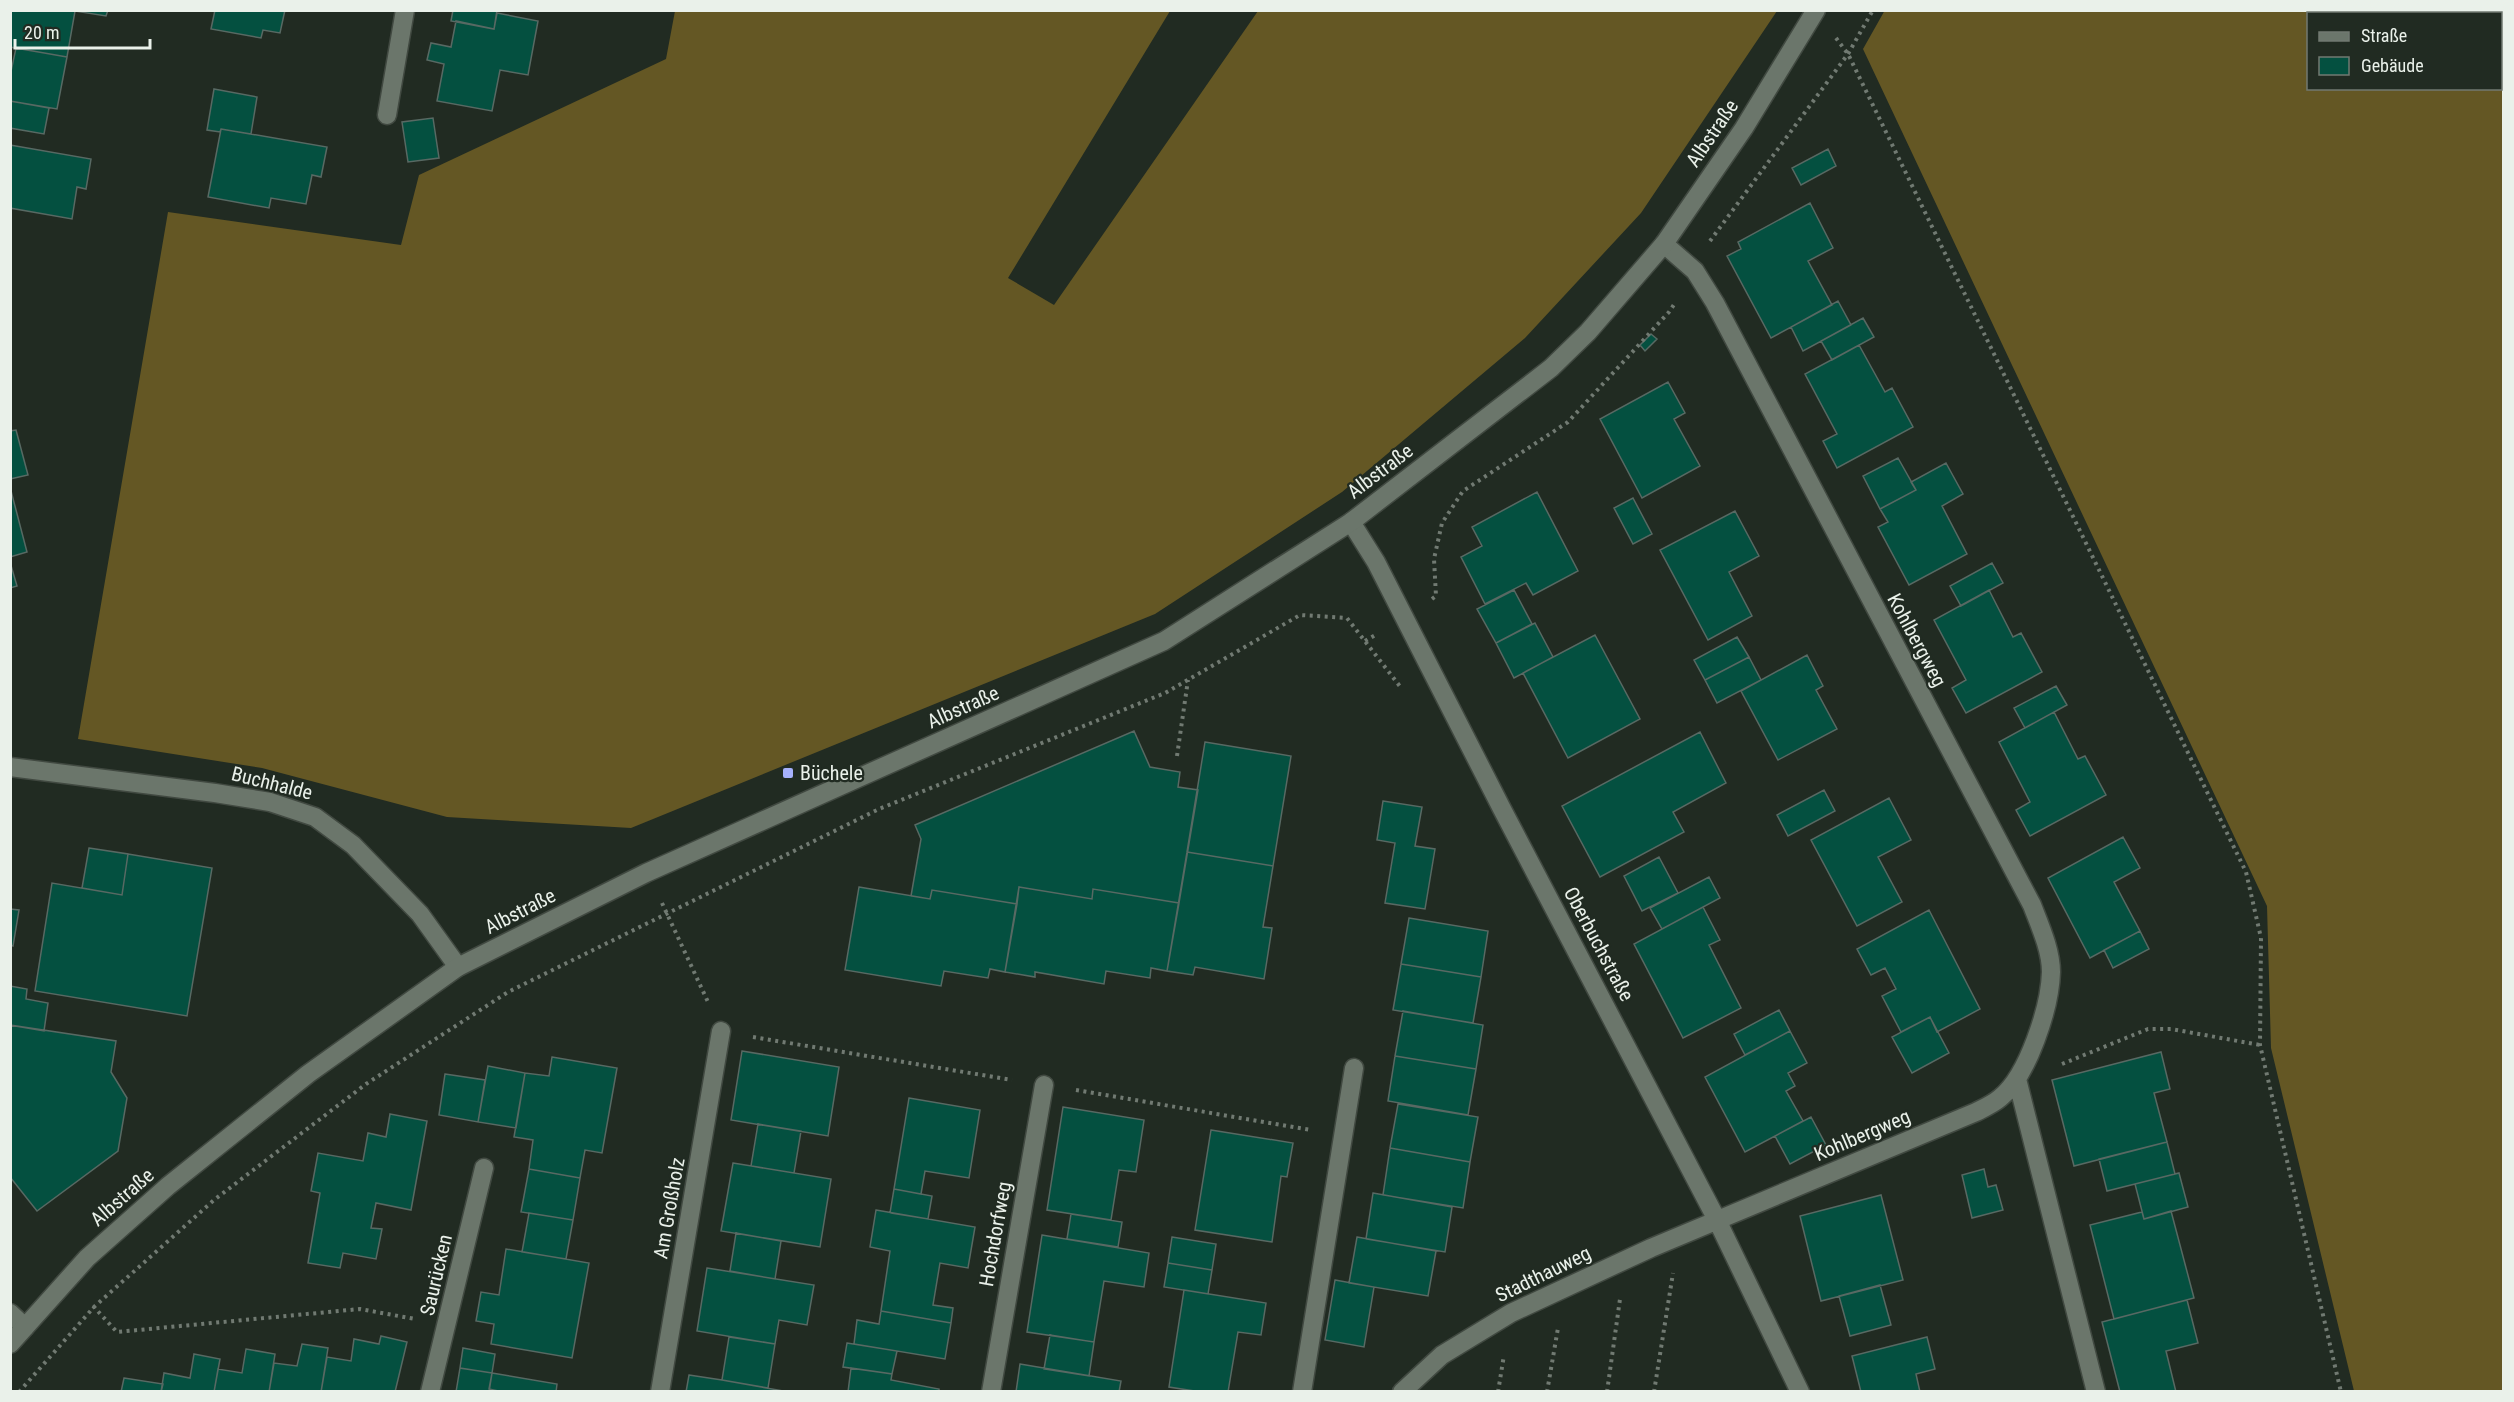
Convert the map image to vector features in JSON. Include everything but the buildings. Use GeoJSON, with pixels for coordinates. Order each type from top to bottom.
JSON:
{"type":"FeatureCollection","features":[{"type":"Feature","properties":{"kind":"street"},"geometry":{"type":"LineString","coordinates":[[387,115],[405,10]]}},
{"type":"Feature","properties":{"kind":"street","name":"Albstraße"},"geometry":{"type":"LineString","coordinates":[[10,1344],[87,1258],[168,1186],[280,1096],[458,967],[646,873],[1164,641],[1351,522],[1551,368],[1588,332],[1664,244],[1744,128],[1816,10]]}},
{"type":"Feature","properties":{"kind":"street","name":"Kohlbergweg"},"geometry":{"type":"LineString","coordinates":[[1664,244],[1695,271],[1715,303],[2032,905],[2043,935],[2051,971],[2046,1005],[2033,1044],[2017,1079],[2000,1098],[1976,1112],[1717,1220]]}},
{"type":"Feature","properties":{"kind":"street","name":"Oberbuchstraße"},"geometry":{"type":"LineString","coordinates":[[1351,522],[1376,562],[1717,1220],[1800,1392]]}},
{"type":"Feature","properties":{"kind":"street","name":"Buchhalde"},"geometry":{"type":"LineString","coordinates":[[10,767],[270,802],[315,817],[353,845],[420,914],[458,967]]}},
{"type":"Feature","properties":{"kind":"street","name":"Am Großholz"},"geometry":{"type":"LineString","coordinates":[[660,1392],[721,1031]]}},
{"type":"Feature","properties":{"kind":"street"},"geometry":{"type":"LineString","coordinates":[[1302,1392],[1354,1068]]}},
{"type":"Feature","properties":{"kind":"street"},"geometry":{"type":"LineString","coordinates":[[2017,1079],[2096,1392]]}},
{"type":"Feature","properties":{"kind":"street","name":"Hochdorfweg"},"geometry":{"type":"LineString","coordinates":[[991,1392],[1044,1085]]}},
{"type":"Feature","properties":{"kind":"street","name":"Saurücken"},"geometry":{"type":"LineString","coordinates":[[430,1392],[484,1168]]}},
{"type":"Feature","properties":{"kind":"street","name":"Stadthauweg"},"geometry":{"type":"LineString","coordinates":[[1402,1392],[1442,1355],[1511,1313],[1565,1286],[1717,1220]]}},
{"type":"Feature","properties":{"kind":"street"},"geometry":{"type":"LineString","coordinates":[[10,1313],[25,1327]]}},
{"type":"Feature","properties":{"kind":"path"},"geometry":{"type":"LineString","coordinates":[[1873,10],[1848,54],[2246,872],[2261,938],[2260,1045],[2341,1392]]}},
{"type":"Feature","properties":{"kind":"path"},"geometry":{"type":"LineString","coordinates":[[20,1392],[94,1307],[214,1200],[366,1084],[508,992],[879,809],[1165,693],[1300,615],[1347,618],[1365,641]]}},
{"type":"Feature","properties":{"kind":"path"},"geometry":{"type":"LineString","coordinates":[[1177,756],[1188,680]]}},
{"type":"Feature","properties":{"kind":"path"},"geometry":{"type":"LineString","coordinates":[[646,873],[667,913],[721,1031]]}},
{"type":"Feature","properties":{"kind":"path"},"geometry":{"type":"LineString","coordinates":[[2017,1079],[2062,1064],[2148,1029],[2171,1029],[2260,1045]]}},
{"type":"Feature","properties":{"kind":"path"},"geometry":{"type":"LineString","coordinates":[[1654,1392],[1673,1277],[1675,1239]]}},
{"type":"Feature","properties":{"kind":"path"},"geometry":{"type":"LineString","coordinates":[[1606,1392],[1625,1259]]}},
{"type":"Feature","properties":{"kind":"path"},"geometry":{"type":"LineString","coordinates":[[64,1283],[94,1307],[117,1332],[360,1309],[447,1324]]}},
{"type":"Feature","properties":{"kind":"path"},"geometry":{"type":"LineString","coordinates":[[1547,1392],[1565,1286]]}},
{"type":"Feature","properties":{"kind":"shaded area"},"geometry":{"type":"Polygon","coordinates":[[[1885,10],[2503,11],[2503,1391],[2354,1391],[2271,1048],[2267,906],[1863,49],[1885,10]]]}},
{"type":"Feature","properties":{"kind":"shaded area"},"geometry":{"type":"Polygon","coordinates":[[[675,11],[1170,11],[1008,278],[1054,305],[1258,11],[1777,11],[1641,213],[1525,338],[1342,492],[1155,614],[631,828],[447,817],[262,768],[78,739],[168,212],[401,245],[419,175],[666,59],[675,11]]]}},
{"type":"Feature","properties":{"kind":"place","name":"Büchele"},"geometry":{"type":"Point","coordinates":[788,773]}}]}
